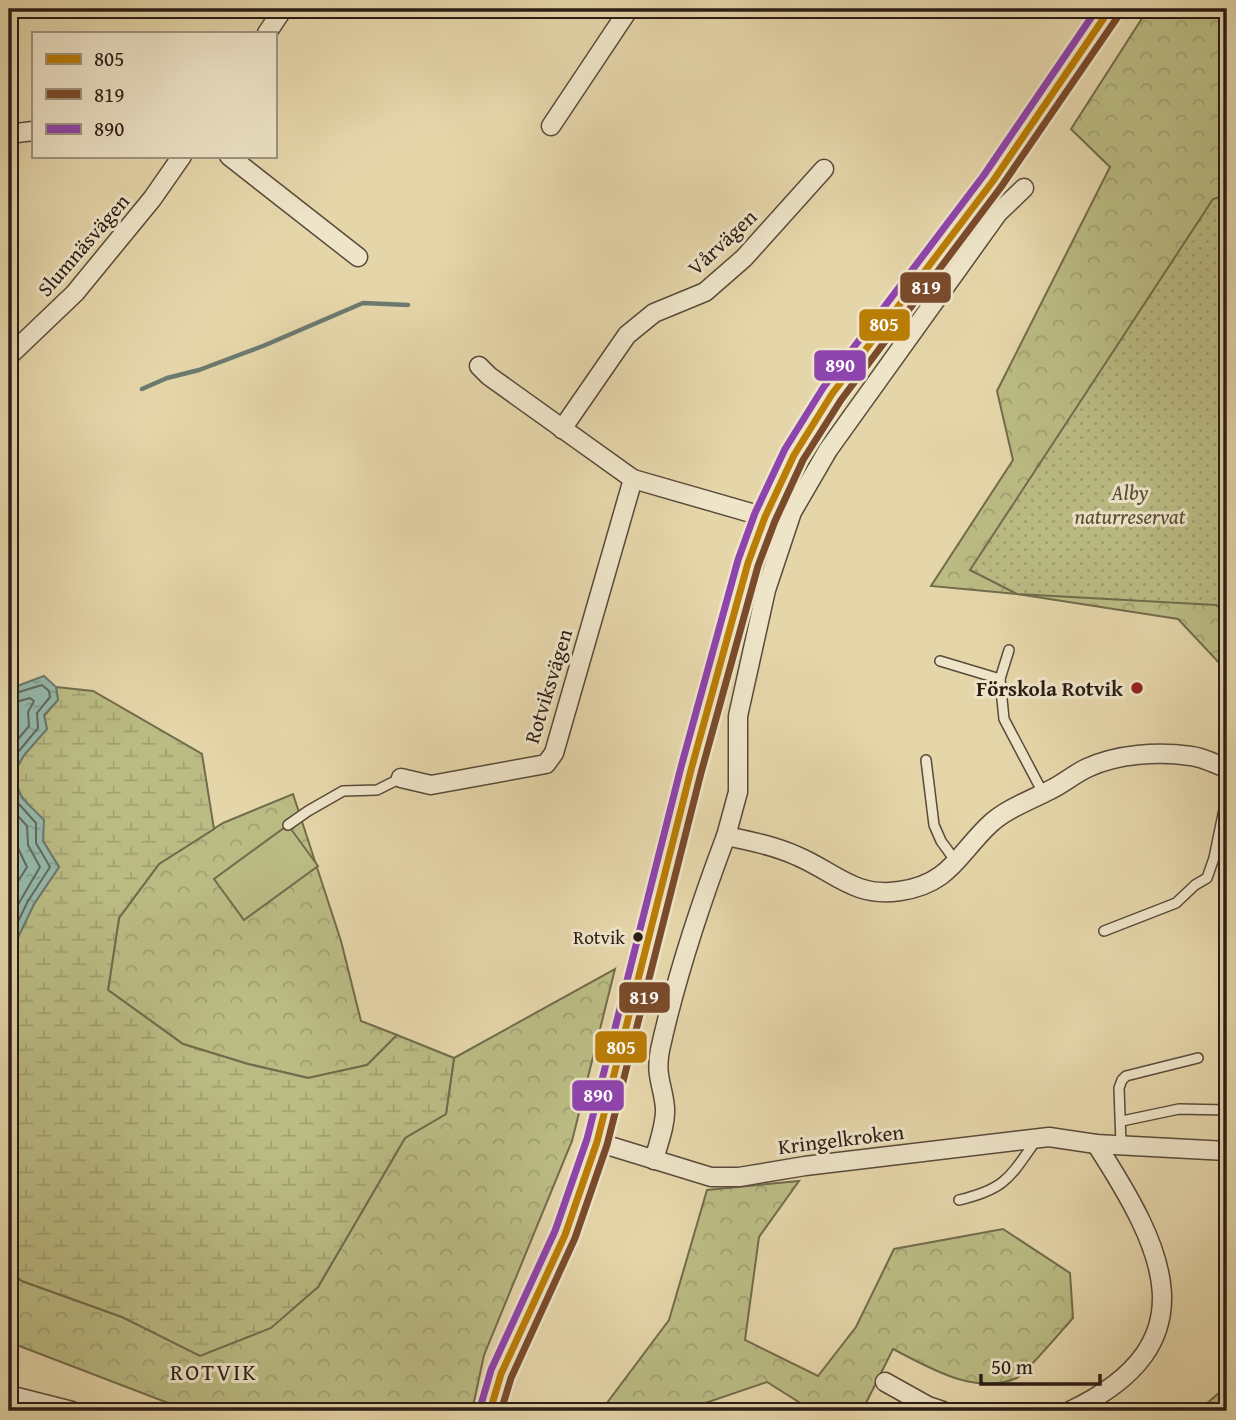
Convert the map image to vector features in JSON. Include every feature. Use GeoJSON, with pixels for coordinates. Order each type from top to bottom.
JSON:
{"type":"FeatureCollection","features":[{"type":"Feature","properties":{"kind":"main road"},"geometry":{"type":"LineString","coordinates":[[490,1411],[501,1374],[565,1235],[597,1142],[691,770],[748,564],[765,517],[794,455],[832,394],[993,181],[1110,9]]}},
{"type":"Feature","properties":{"kind":"street"},"geometry":{"type":"LineString","coordinates":[[268,32],[283,9]]}},
{"type":"Feature","properties":{"kind":"street"},"geometry":{"type":"LineString","coordinates":[[551,126],[629,9]]}},
{"type":"Feature","properties":{"kind":"street"},"geometry":{"type":"LineString","coordinates":[[9,134],[32,131]]}},
{"type":"Feature","properties":{"kind":"street","name":"Slumnäsvägen"},"geometry":{"type":"LineString","coordinates":[[9,356],[75,293],[152,199],[182,158]]}},
{"type":"Feature","properties":{"kind":"street"},"geometry":{"type":"LineString","coordinates":[[232,158],[358,257]]}},
{"type":"Feature","properties":{"kind":"street","name":"Vårvägen"},"geometry":{"type":"LineString","coordinates":[[562,429],[627,335],[654,313],[705,292],[744,258],[824,169]]}},
{"type":"Feature","properties":{"kind":"street"},"geometry":{"type":"LineString","coordinates":[[654,1160],[665,1107],[658,1080],[660,1052],[699,908],[726,836],[737,792],[738,716],[766,590],[792,512],[828,450],[998,213],[1024,188]]}},
{"type":"Feature","properties":{"kind":"street"},"geometry":{"type":"LineString","coordinates":[[478,366],[632,479],[765,517]]}},
{"type":"Feature","properties":{"kind":"street","name":"Rotviksvägen"},"geometry":{"type":"LineString","coordinates":[[401,778],[431,785],[546,764],[554,753],[632,479]]}},
{"type":"Feature","properties":{"kind":"street"},"geometry":{"type":"LineString","coordinates":[[726,836],[799,856],[842,882],[883,893],[902,891],[928,884],[947,873],[992,821],[1087,768],[1119,758],[1188,755],[1224,768]]}},
{"type":"Feature","properties":{"kind":"street","name":"Kringelkroken"},"geometry":{"type":"LineString","coordinates":[[597,1142],[711,1177],[739,1177],[805,1166],[1049,1137],[1096,1144],[1227,1151]]}},
{"type":"Feature","properties":{"kind":"street"},"geometry":{"type":"LineString","coordinates":[[1070,1411],[1106,1392],[1132,1368],[1148,1349],[1163,1314],[1158,1266],[1146,1232],[1124,1188],[1096,1144]]}},
{"type":"Feature","properties":{"kind":"street"},"geometry":{"type":"LineString","coordinates":[[885,1382],[928,1406],[943,1411]]}},
{"type":"Feature","properties":{"kind":"street"},"geometry":{"type":"LineString","coordinates":[[9,1395],[43,1408],[72,1411]]}},
{"type":"Feature","properties":{"kind":"lane"},"geometry":{"type":"LineString","coordinates":[[1009,650],[1000,679],[1004,719],[1043,793]]}},
{"type":"Feature","properties":{"kind":"lane"},"geometry":{"type":"LineString","coordinates":[[940,660],[1000,679]]}},
{"type":"Feature","properties":{"kind":"lane"},"geometry":{"type":"LineString","coordinates":[[926,760],[934,825],[941,841],[957,863]]}},
{"type":"Feature","properties":{"kind":"lane"},"geometry":{"type":"LineString","coordinates":[[288,825],[343,791],[377,790],[401,778]]}},
{"type":"Feature","properties":{"kind":"lane"},"geometry":{"type":"LineString","coordinates":[[1104,930],[1176,903],[1206,878],[1214,858],[1227,795]]}},
{"type":"Feature","properties":{"kind":"lane"},"geometry":{"type":"LineString","coordinates":[[1122,1144],[1119,1088],[1122,1080],[1126,1076],[1198,1058]]}},
{"type":"Feature","properties":{"kind":"lane"},"geometry":{"type":"LineString","coordinates":[[1122,1121],[1179,1109],[1227,1110]]}},
{"type":"Feature","properties":{"kind":"lane"},"geometry":{"type":"LineString","coordinates":[[959,1199],[986,1193],[1002,1185],[1038,1138]]}},
{"type":"Feature","properties":{"kind":"green space"},"geometry":{"type":"Polygon","coordinates":[[[1148,9],[1227,9],[1227,667],[1221,665],[1178,619],[1017,594],[931,586],[1013,460],[997,391],[1110,167],[1071,129],[1148,9]]]}},
{"type":"Feature","properties":{"kind":"green space","name":"Alby naturreservat"},"geometry":{"type":"Polygon","coordinates":[[[1227,195],[1227,613],[1216,605],[1017,594],[970,570],[1213,199],[1227,195]]]}},
{"type":"Feature","properties":{"kind":"green space"},"geometry":{"type":"Polygon","coordinates":[[[56,687],[93,691],[202,754],[214,829],[159,864],[119,918],[108,990],[183,1044],[248,1064],[308,1078],[367,1065],[397,1035],[454,1058],[446,1114],[405,1138],[318,1287],[271,1328],[200,1356],[122,1317],[22,1281],[9,1271],[9,947],[13,947],[34,904],[59,867],[43,841],[31,808],[22,797],[12,776],[24,755],[47,729],[44,716],[58,700],[56,687]]]}},
{"type":"Feature","properties":{"kind":"green space"},"geometry":{"type":"Polygon","coordinates":[[[293,794],[341,941],[361,1021],[397,1035],[367,1065],[309,1078],[248,1064],[183,1044],[108,990],[119,918],[159,864],[223,823],[293,794]]]}},
{"type":"Feature","properties":{"kind":"green space"},"geometry":{"type":"Polygon","coordinates":[[[288,825],[318,866],[244,920],[214,879],[288,825]]]}},
{"type":"Feature","properties":{"kind":"green space"},"geometry":{"type":"Polygon","coordinates":[[[615,969],[572,1141],[484,1355],[472,1411],[189,1411],[9,1342],[9,1271],[22,1281],[122,1317],[318,1287],[405,1138],[446,1114],[454,1058],[615,969]]]}},
{"type":"Feature","properties":{"kind":"green space"},"geometry":{"type":"Polygon","coordinates":[[[799,1181],[759,1237],[745,1340],[818,1376],[856,1327],[894,1249],[1003,1229],[1070,1273],[1073,1318],[1022,1374],[1001,1383],[969,1382],[953,1377],[893,1349],[862,1411],[813,1411],[767,1382],[682,1411],[601,1411],[669,1320],[707,1190],[799,1181]]]}},
{"type":"Feature","properties":{"kind":"green space"},"geometry":{"type":"Polygon","coordinates":[[[1227,1309],[1227,1411],[1198,1411],[1220,1392],[1223,1318],[1227,1309]]]}},
{"type":"Feature","properties":{"kind":"water"},"geometry":{"type":"Polygon","coordinates":[[[44,676],[56,687],[58,700],[44,715],[47,729],[24,755],[12,776],[22,798],[44,820],[43,841],[59,867],[34,904],[13,948],[9,947],[9,689],[44,676]]]}},
{"type":"Feature","properties":{"kind":"waterway"},"geometry":{"type":"LineString","coordinates":[[142,389],[263,346],[363,303],[408,305]]}},
{"type":"Feature","properties":{"kind":"transit line","name":"890"},"geometry":{"type":"LineString","coordinates":[[480,1408],[491,1370],[555,1231],[587,1139],[681,767],[738,560],[755,513],[785,449],[823,388],[984,175],[1097,9]]}},
{"type":"Feature","properties":{"kind":"transit line","name":"805"},"geometry":{"type":"LineString","coordinates":[[490,1411],[501,1374],[565,1235],[597,1142],[691,770],[748,563],[765,517],[794,455],[832,394],[993,181],[1110,9]]}},
{"type":"Feature","properties":{"kind":"transit line","name":"819"},"geometry":{"type":"LineString","coordinates":[[501,1411],[511,1378],[575,1238],[607,1145],[701,773],[758,566],[775,521],[803,460],[841,400],[1001,187],[1119,15]]}},
{"type":"Feature","properties":{"kind":"place","name":"Förskola Rotvik"},"geometry":{"type":"Point","coordinates":[1137,688]}},
{"type":"Feature","properties":{"kind":"place","name":"Rotvik"},"geometry":{"type":"Point","coordinates":[638,937]}},
{"type":"Feature","properties":{"kind":"district","name":"ROTVIK"},"geometry":{"type":"Point","coordinates":[214,1371]}}]}
